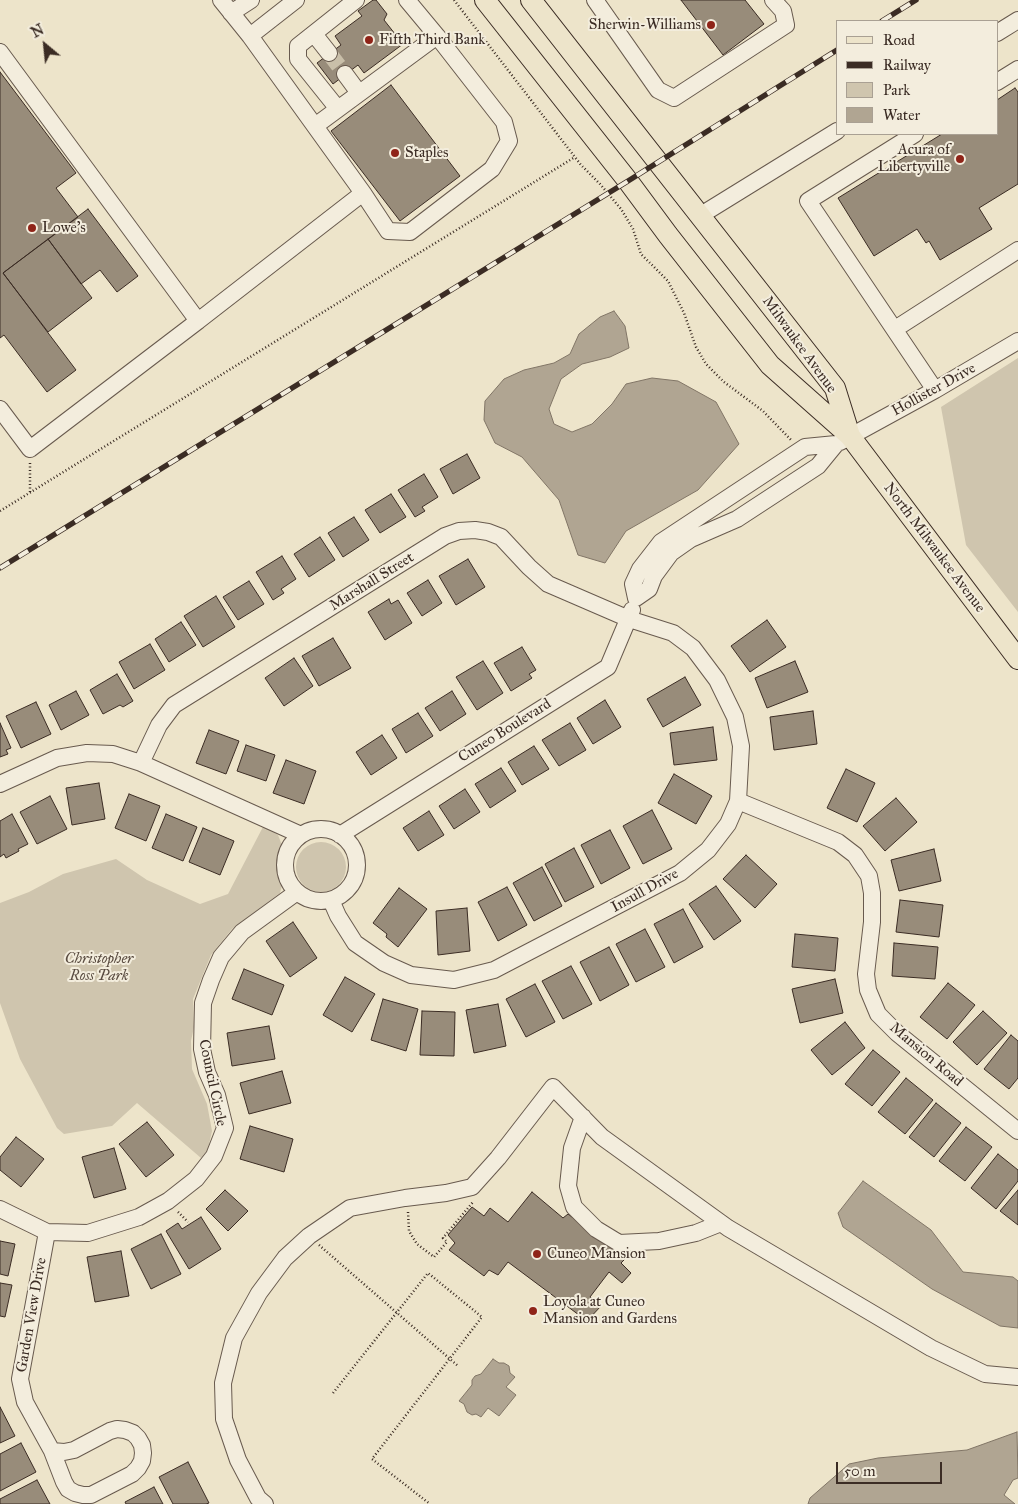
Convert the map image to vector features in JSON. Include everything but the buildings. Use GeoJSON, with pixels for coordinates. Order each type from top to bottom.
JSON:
{"type":"FeatureCollection","features":[{"type":"Feature","properties":{"kind":"main road","name":"Milwaukee Avenue"},"geometry":{"type":"LineString","coordinates":[[485,0],[770,365],[843,440]]}},
{"type":"Feature","properties":{"kind":"main road","name":"Milwaukee Avenue"},"geometry":{"type":"LineString","coordinates":[[532,0],[835,388],[843,440]]}},
{"type":"Feature","properties":{"kind":"main road","name":"North Milwaukee Avenue"},"geometry":{"type":"LineString","coordinates":[[843,440],[1018,659]]}},
{"type":"Feature","properties":{"kind":"street"},"geometry":{"type":"LineString","coordinates":[[221,0],[250,36],[388,230],[410,232],[492,169],[509,141],[504,122],[407,0]]}},
{"type":"Feature","properties":{"kind":"street"},"geometry":{"type":"LineString","coordinates":[[231,13],[251,0]]}},
{"type":"Feature","properties":{"kind":"street"},"geometry":{"type":"LineString","coordinates":[[250,36],[296,0]]}},
{"type":"Feature","properties":{"kind":"street"},"geometry":{"type":"LineString","coordinates":[[338,109],[298,59],[298,46],[356,0]]}},
{"type":"Feature","properties":{"kind":"street"},"geometry":{"type":"LineString","coordinates":[[595,0],[658,90],[674,98],[786,24],[783,10],[773,0]]}},
{"type":"Feature","properties":{"kind":"street"},"geometry":{"type":"LineString","coordinates":[[998,32],[1018,20]]}},
{"type":"Feature","properties":{"kind":"street"},"geometry":{"type":"LineString","coordinates":[[314,34],[329,53]]}},
{"type":"Feature","properties":{"kind":"street"},"geometry":{"type":"LineString","coordinates":[[315,126],[436,36]]}},
{"type":"Feature","properties":{"kind":"street"},"geometry":{"type":"LineString","coordinates":[[0,52],[198,321]]}},
{"type":"Feature","properties":{"kind":"street"},"geometry":{"type":"LineString","coordinates":[[998,81],[1018,69]]}},
{"type":"Feature","properties":{"kind":"street"},"geometry":{"type":"LineString","coordinates":[[345,74],[360,93]]}},
{"type":"Feature","properties":{"kind":"street"},"geometry":{"type":"LineString","coordinates":[[701,215],[836,132]]}},
{"type":"Feature","properties":{"kind":"street"},"geometry":{"type":"LineString","coordinates":[[913,135],[808,201],[935,390]]}},
{"type":"Feature","properties":{"kind":"street"},"geometry":{"type":"LineString","coordinates":[[0,409],[30,448],[363,193]]}},
{"type":"Feature","properties":{"kind":"street"},"geometry":{"type":"LineString","coordinates":[[894,329],[1018,250]]}},
{"type":"Feature","properties":{"kind":"street","name":"Hollister Drive"},"geometry":{"type":"LineString","coordinates":[[843,440],[935,390],[1018,341]]}},
{"type":"Feature","properties":{"kind":"street","name":"Cuneo Boulevard"},"geometry":{"type":"LineString","coordinates":[[340,835],[608,667],[636,598],[634,584],[640,569],[662,542],[805,447],[843,440]]}},
{"type":"Feature","properties":{"kind":"street","name":"Cuneo Boulevard"},"geometry":{"type":"LineString","coordinates":[[636,598],[649,589],[654,576],[672,553],[691,539],[738,519],[818,466],[843,440]]}},
{"type":"Feature","properties":{"kind":"street"},"geometry":{"type":"LineString","coordinates":[[700,515],[711,531]]}},
{"type":"Feature","properties":{"kind":"street","name":"Marshall Street"},"geometry":{"type":"LineString","coordinates":[[141,763],[159,725],[174,705],[446,536],[459,531],[475,530],[488,532],[501,538],[548,584],[629,619]]}},
{"type":"Feature","properties":{"kind":"street","name":"Insull Drive"},"geometry":{"type":"LineString","coordinates":[[331,900],[338,916],[355,944],[384,963],[411,975],[454,980],[494,970],[680,873],[708,850],[728,824],[738,801],[741,746],[735,717],[717,680],[693,648],[672,633],[629,619]]}},
{"type":"Feature","properties":{"kind":"street"},"geometry":{"type":"LineString","coordinates":[[0,784],[57,758],[87,753],[113,754],[141,763],[301,836]]}},
{"type":"Feature","properties":{"kind":"street","name":"Mansion Road"},"geometry":{"type":"LineString","coordinates":[[738,801],[838,842],[855,855],[869,876],[872,893],[872,922],[866,974],[868,990],[878,1014],[897,1033],[1018,1131]]}},
{"type":"Feature","properties":{"kind":"street"},"geometry":{"type":"LineString","coordinates":[[310,831],[330,831],[340,835],[348,841],[356,859],[354,880],[341,895],[331,900],[305,898],[290,884],[286,874],[287,852],[293,843],[310,831]]}},
{"type":"Feature","properties":{"kind":"street","name":"Council Circle"},"geometry":{"type":"LineString","coordinates":[[0,1209],[47,1232],[88,1233],[110,1228],[138,1217],[168,1200],[196,1179],[214,1156],[225,1128],[217,1094],[207,1072],[202,1049],[203,1003],[221,957],[242,932],[297,892]]}},
{"type":"Feature","properties":{"kind":"street"},"geometry":{"type":"LineString","coordinates":[[265,1504],[258,1498],[238,1460],[232,1444],[224,1419],[223,1384],[234,1338],[259,1293],[285,1258],[309,1236],[350,1208],[446,1194],[472,1187],[498,1158],[554,1087],[602,1137],[721,1223],[931,1348],[986,1374],[1018,1377]]}},
{"type":"Feature","properties":{"kind":"street"},"geometry":{"type":"LineString","coordinates":[[583,1117],[572,1148],[568,1186],[574,1207],[596,1228],[619,1243],[659,1241],[696,1233],[721,1223]]}},
{"type":"Feature","properties":{"kind":"street","name":"Garden View Drive"},"geometry":{"type":"LineString","coordinates":[[47,1232],[20,1379],[25,1402],[52,1451],[68,1489],[83,1496],[96,1492],[132,1474],[142,1462],[144,1453],[138,1438],[133,1433],[117,1429],[74,1450],[64,1452],[52,1451]]}},
{"type":"Feature","properties":{"kind":"path"},"geometry":{"type":"LineString","coordinates":[[454,0],[575,157],[621,209],[633,229],[641,254],[668,281],[684,313],[696,347],[706,364],[724,382],[763,411],[789,438]]}},
{"type":"Feature","properties":{"kind":"path"},"geometry":{"type":"LineString","coordinates":[[0,511],[575,157]]}},
{"type":"Feature","properties":{"kind":"path"},"geometry":{"type":"LineString","coordinates":[[30,448],[30,493]]}},
{"type":"Feature","properties":{"kind":"path"},"geometry":{"type":"LineString","coordinates":[[409,1198],[408,1230],[417,1244],[434,1257],[447,1242],[443,1238],[474,1201]]}},
{"type":"Feature","properties":{"kind":"path"},"geometry":{"type":"LineString","coordinates":[[309,1236],[458,1366]]}},
{"type":"Feature","properties":{"kind":"path"},"geometry":{"type":"LineString","coordinates":[[333,1393],[428,1273],[482,1317],[372,1460],[430,1504]]}},
{"type":"Feature","properties":{"kind":"green space"},"geometry":{"type":"Polygon","coordinates":[[[1018,358],[1018,612],[966,545],[941,407],[1018,358]]]}},
{"type":"Feature","properties":{"kind":"green space","name":"Christopher Ross Park"},"geometry":{"type":"Polygon","coordinates":[[[264,825],[278,835],[285,853],[280,893],[232,929],[211,955],[193,999],[192,1069],[207,1104],[212,1131],[208,1149],[201,1158],[137,1103],[112,1126],[64,1134],[57,1128],[20,1059],[0,1003],[0,903],[29,892],[63,874],[116,859],[147,880],[200,904],[228,894],[264,825]]]}},
{"type":"Feature","properties":{"kind":"green space"},"geometry":{"type":"Polygon","coordinates":[[[316,842],[326,842],[339,849],[346,862],[346,872],[339,885],[326,892],[316,892],[307,888],[300,881],[296,872],[296,862],[300,853],[307,846],[316,842]]]}},
{"type":"Feature","properties":{"kind":"water"},"geometry":{"type":"Polygon","coordinates":[[[614,311],[625,326],[629,348],[610,357],[582,364],[561,379],[549,409],[554,424],[572,432],[592,424],[612,404],[626,384],[652,378],[678,381],[716,402],[739,444],[698,490],[626,531],[605,563],[578,555],[559,500],[522,457],[495,443],[484,420],[485,401],[504,379],[524,370],[554,363],[570,354],[579,334],[600,317],[614,311]]]}},
{"type":"Feature","properties":{"kind":"water"},"geometry":{"type":"Polygon","coordinates":[[[863,1181],[931,1230],[963,1272],[1013,1277],[1018,1281],[1018,1328],[1000,1326],[932,1289],[843,1227],[838,1213],[863,1181]]]}},
{"type":"Feature","properties":{"kind":"water"},"geometry":{"type":"Polygon","coordinates":[[[493,1359],[509,1366],[510,1373],[515,1377],[506,1387],[516,1395],[499,1416],[488,1408],[481,1417],[476,1414],[472,1415],[467,1412],[464,1404],[459,1401],[472,1385],[472,1380],[475,1376],[481,1374],[493,1359]]]}},
{"type":"Feature","properties":{"kind":"water"},"geometry":{"type":"Polygon","coordinates":[[[1017,1432],[1018,1478],[1013,1480],[1004,1495],[1015,1504],[808,1504],[810,1498],[849,1464],[878,1458],[967,1450],[1017,1432]]]}},
{"type":"Feature","properties":{"kind":"tunnel"},"geometry":{"type":"LineString","coordinates":[[329,53],[345,74]]}},
{"type":"Feature","properties":{"kind":"railway"},"geometry":{"type":"LineString","coordinates":[[884,20],[916,0]]}},
{"type":"Feature","properties":{"kind":"railway"},"geometry":{"type":"LineString","coordinates":[[0,568],[836,51]]}},
{"type":"Feature","properties":{"kind":"place","name":"Sherwin-Williams"},"geometry":{"type":"Point","coordinates":[711,25]}},
{"type":"Feature","properties":{"kind":"place","name":"Fifth Third Bank"},"geometry":{"type":"Point","coordinates":[369,40]}},
{"type":"Feature","properties":{"kind":"place","name":"Staples"},"geometry":{"type":"Point","coordinates":[395,153]}},
{"type":"Feature","properties":{"kind":"place","name":"Acura of Libertyville"},"geometry":{"type":"Point","coordinates":[960,159]}},
{"type":"Feature","properties":{"kind":"place","name":"Lowe's"},"geometry":{"type":"Point","coordinates":[32,228]}},
{"type":"Feature","properties":{"kind":"place","name":"Cuneo Mansion"},"geometry":{"type":"Point","coordinates":[537,1254]}},
{"type":"Feature","properties":{"kind":"place","name":"Loyola at Cuneo Mansion and Gardens"},"geometry":{"type":"Point","coordinates":[533,1311]}}]}
